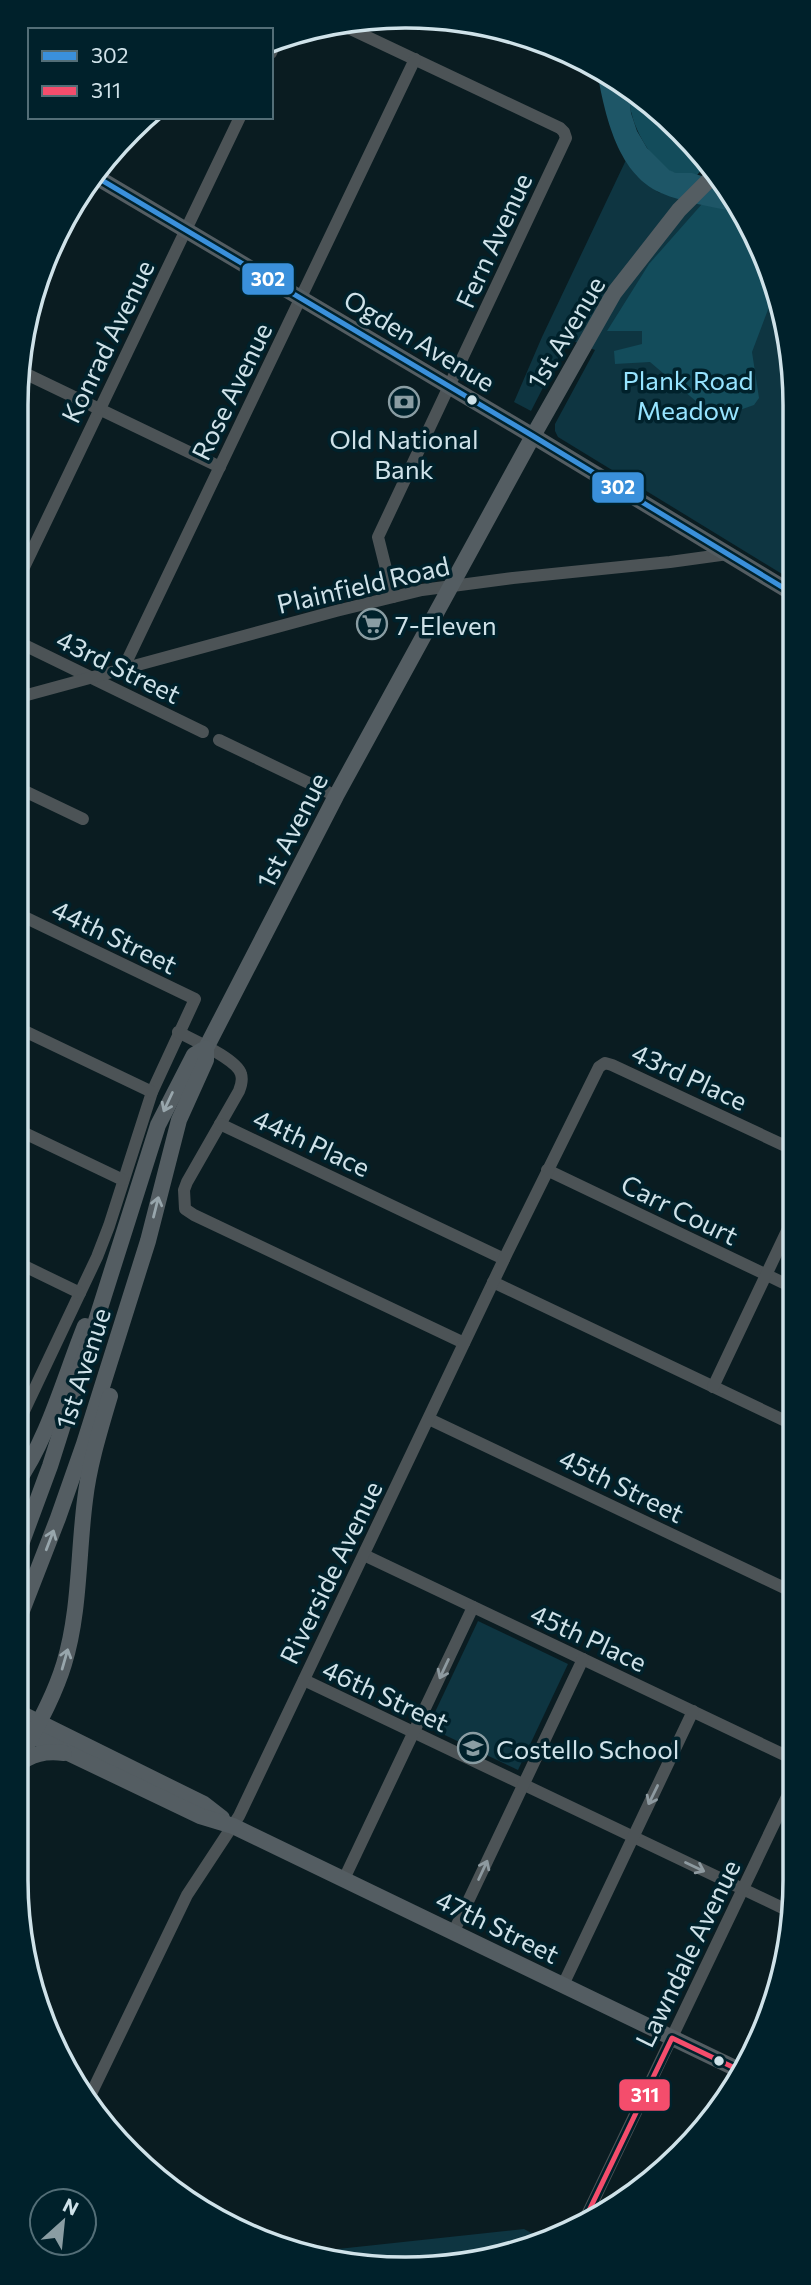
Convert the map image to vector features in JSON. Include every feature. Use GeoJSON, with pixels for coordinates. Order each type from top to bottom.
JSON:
{"type":"FeatureCollection","features":[{"type":"Feature","properties":{"kind":"main road","name":"Ogden Avenue"},"geometry":{"type":"LineString","coordinates":[[103,181],[783,588]]}},
{"type":"Feature","properties":{"kind":"main road","name":"1st Avenue"},"geometry":{"type":"LineString","coordinates":[[28,1526],[50,1466],[158,1125],[169,1101],[194,1055],[206,1048],[336,796],[614,293],[679,210],[708,181]]}},
{"type":"Feature","properties":{"kind":"main road","name":"1st Avenue"},"geometry":{"type":"LineString","coordinates":[[28,1594],[72,1479],[148,1241],[179,1120],[207,1057],[206,1048]]}},
{"type":"Feature","properties":{"kind":"main road"},"geometry":{"type":"LineString","coordinates":[[28,1466],[45,1429],[131,1210]]}},
{"type":"Feature","properties":{"kind":"main road"},"geometry":{"type":"LineString","coordinates":[[28,1742],[53,1693],[70,1640],[85,1496],[148,1241]]}},
{"type":"Feature","properties":{"kind":"main road"},"geometry":{"type":"LineString","coordinates":[[53,1693],[54,1713],[66,1730],[110,1758]]}},
{"type":"Feature","properties":{"kind":"main road","name":"47th Street"},"geometry":{"type":"LineString","coordinates":[[28,1722],[79,1757],[200,1816],[233,1826],[733,2067]]}},
{"type":"Feature","properties":{"kind":"main road","name":"47th Street"},"geometry":{"type":"LineString","coordinates":[[28,1728],[35,1728],[110,1758],[204,1804],[233,1826]]}},
{"type":"Feature","properties":{"kind":"main road"},"geometry":{"type":"LineString","coordinates":[[28,1758],[48,1751],[79,1757]]}},
{"type":"Feature","properties":{"kind":"street"},"geometry":{"type":"LineString","coordinates":[[356,31],[415,60]]}},
{"type":"Feature","properties":{"kind":"street","name":"Fern Avenue"},"geometry":{"type":"LineString","coordinates":[[393,597],[378,537],[566,140],[566,135],[560,128],[415,60]]}},
{"type":"Feature","properties":{"kind":"street","name":"Rose Avenue"},"geometry":{"type":"LineString","coordinates":[[124,667],[415,60]]}},
{"type":"Feature","properties":{"kind":"street","name":"Konrad Avenue"},"geometry":{"type":"LineString","coordinates":[[28,559],[239,119]]}},
{"type":"Feature","properties":{"kind":"street"},"geometry":{"type":"LineString","coordinates":[[29,377],[220,467]]}},
{"type":"Feature","properties":{"kind":"street","name":"Plainfield Road"},"geometry":{"type":"LineString","coordinates":[[28,695],[393,597],[450,586],[728,554]]}},
{"type":"Feature","properties":{"kind":"street","name":"43rd Street"},"geometry":{"type":"LineString","coordinates":[[28,647],[203,732]]}},
{"type":"Feature","properties":{"kind":"street"},"geometry":{"type":"LineString","coordinates":[[219,740],[336,796]]}},
{"type":"Feature","properties":{"kind":"street"},"geometry":{"type":"LineString","coordinates":[[28,793],[83,819]]}},
{"type":"Feature","properties":{"kind":"street","name":"44th Street"},"geometry":{"type":"LineString","coordinates":[[28,919],[195,999],[178,1032]]}},
{"type":"Feature","properties":{"kind":"street"},"geometry":{"type":"LineString","coordinates":[[28,1403],[109,1226],[152,1092],[178,1032]]}},
{"type":"Feature","properties":{"kind":"street","name":"44th Place"},"geometry":{"type":"LineString","coordinates":[[178,1032],[231,1061],[242,1074],[239,1091],[220,1124],[504,1259]]}},
{"type":"Feature","properties":{"kind":"street"},"geometry":{"type":"LineString","coordinates":[[28,1033],[152,1092]]}},
{"type":"Feature","properties":{"kind":"street","name":"43rd Place"},"geometry":{"type":"LineString","coordinates":[[605,1063],[783,1145]]}},
{"type":"Feature","properties":{"kind":"street","name":"Riverside Avenue"},"geometry":{"type":"LineString","coordinates":[[93,2090],[187,1895],[243,1809],[547,1170],[599,1067],[605,1063]]}},
{"type":"Feature","properties":{"kind":"street"},"geometry":{"type":"LineString","coordinates":[[220,1124],[187,1182],[183,1199],[185,1209],[464,1343]]}},
{"type":"Feature","properties":{"kind":"street"},"geometry":{"type":"LineString","coordinates":[[28,1135],[123,1180]]}},
{"type":"Feature","properties":{"kind":"street","name":"Carr Court"},"geometry":{"type":"LineString","coordinates":[[547,1170],[783,1283]]}},
{"type":"Feature","properties":{"kind":"street"},"geometry":{"type":"LineString","coordinates":[[713,1387],[783,1239]]}},
{"type":"Feature","properties":{"kind":"street"},"geometry":{"type":"LineString","coordinates":[[28,1268],[80,1293]]}},
{"type":"Feature","properties":{"kind":"street"},"geometry":{"type":"LineString","coordinates":[[494,1282],[783,1420]]}},
{"type":"Feature","properties":{"kind":"street","name":"45th Street"},"geometry":{"type":"LineString","coordinates":[[429,1419],[783,1587]]}},
{"type":"Feature","properties":{"kind":"street","name":"45th Place"},"geometry":{"type":"LineString","coordinates":[[364,1555],[783,1754]]}},
{"type":"Feature","properties":{"kind":"street"},"geometry":{"type":"LineString","coordinates":[[344,1879],[473,1607]]}},
{"type":"Feature","properties":{"kind":"street"},"geometry":{"type":"LineString","coordinates":[[454,1931],[583,1659]]}},
{"type":"Feature","properties":{"kind":"street","name":"46th Street"},"geometry":{"type":"LineString","coordinates":[[304,1680],[782,1908]]}},
{"type":"Feature","properties":{"kind":"street"},"geometry":{"type":"LineString","coordinates":[[563,1985],[693,1711]]}},
{"type":"Feature","properties":{"kind":"street","name":"Lawndale Avenue"},"geometry":{"type":"LineString","coordinates":[[590,2208],[783,1805]]}},
{"type":"Feature","properties":{"kind":"green space"},"geometry":{"type":"Polygon","coordinates":[[[629,102],[672,139],[701,171],[697,175],[668,170],[648,149],[629,102]]]}},
{"type":"Feature","properties":{"kind":"green space","name":"Plank Road Meadow"},"geometry":{"type":"Polygon","coordinates":[[[626,160],[636,175],[658,192],[728,210],[744,239],[763,284],[780,356],[783,406],[783,574],[558,437],[555,424],[595,350],[568,339],[531,411],[514,402],[626,160]]]}},
{"type":"Feature","properties":{"kind":"green space"},"geometry":{"type":"Polygon","coordinates":[[[702,204],[727,209],[754,261],[770,307],[752,352],[759,398],[754,405],[734,412],[704,408],[650,362],[615,364],[614,351],[642,344],[642,331],[607,331],[649,264],[702,204]]]}},
{"type":"Feature","properties":{"kind":"green space"},"geometry":{"type":"Polygon","coordinates":[[[478,1621],[568,1664],[518,1770],[428,1727],[478,1621]]]}},
{"type":"Feature","properties":{"kind":"green space"},"geometry":{"type":"Polygon","coordinates":[[[524,2229],[534,2234],[479,2250],[430,2256],[381,2256],[331,2250],[524,2229]]]}},
{"type":"Feature","properties":{"kind":"shaded area"},"geometry":{"type":"Polygon","coordinates":[[[599,82],[630,102],[637,131],[647,148],[669,170],[706,177],[728,211],[688,202],[661,193],[645,184],[622,155],[599,82]]]}},
{"type":"Feature","properties":{"kind":"transit line","name":"302"},"geometry":{"type":"LineString","coordinates":[[103,181],[783,588]]}},
{"type":"Feature","properties":{"kind":"transit line","name":"311"},"geometry":{"type":"LineString","coordinates":[[590,2208],[672,2038],[733,2067]]}},
{"type":"Feature","properties":{"kind":"place","name":"Old National Bank"},"geometry":{"type":"Point","coordinates":[404,402]}},
{"type":"Feature","properties":{"kind":"place","name":"7-Eleven"},"geometry":{"type":"Point","coordinates":[372,624]}},
{"type":"Feature","properties":{"kind":"place","name":"Costello School"},"geometry":{"type":"Point","coordinates":[473,1748]}}]}
